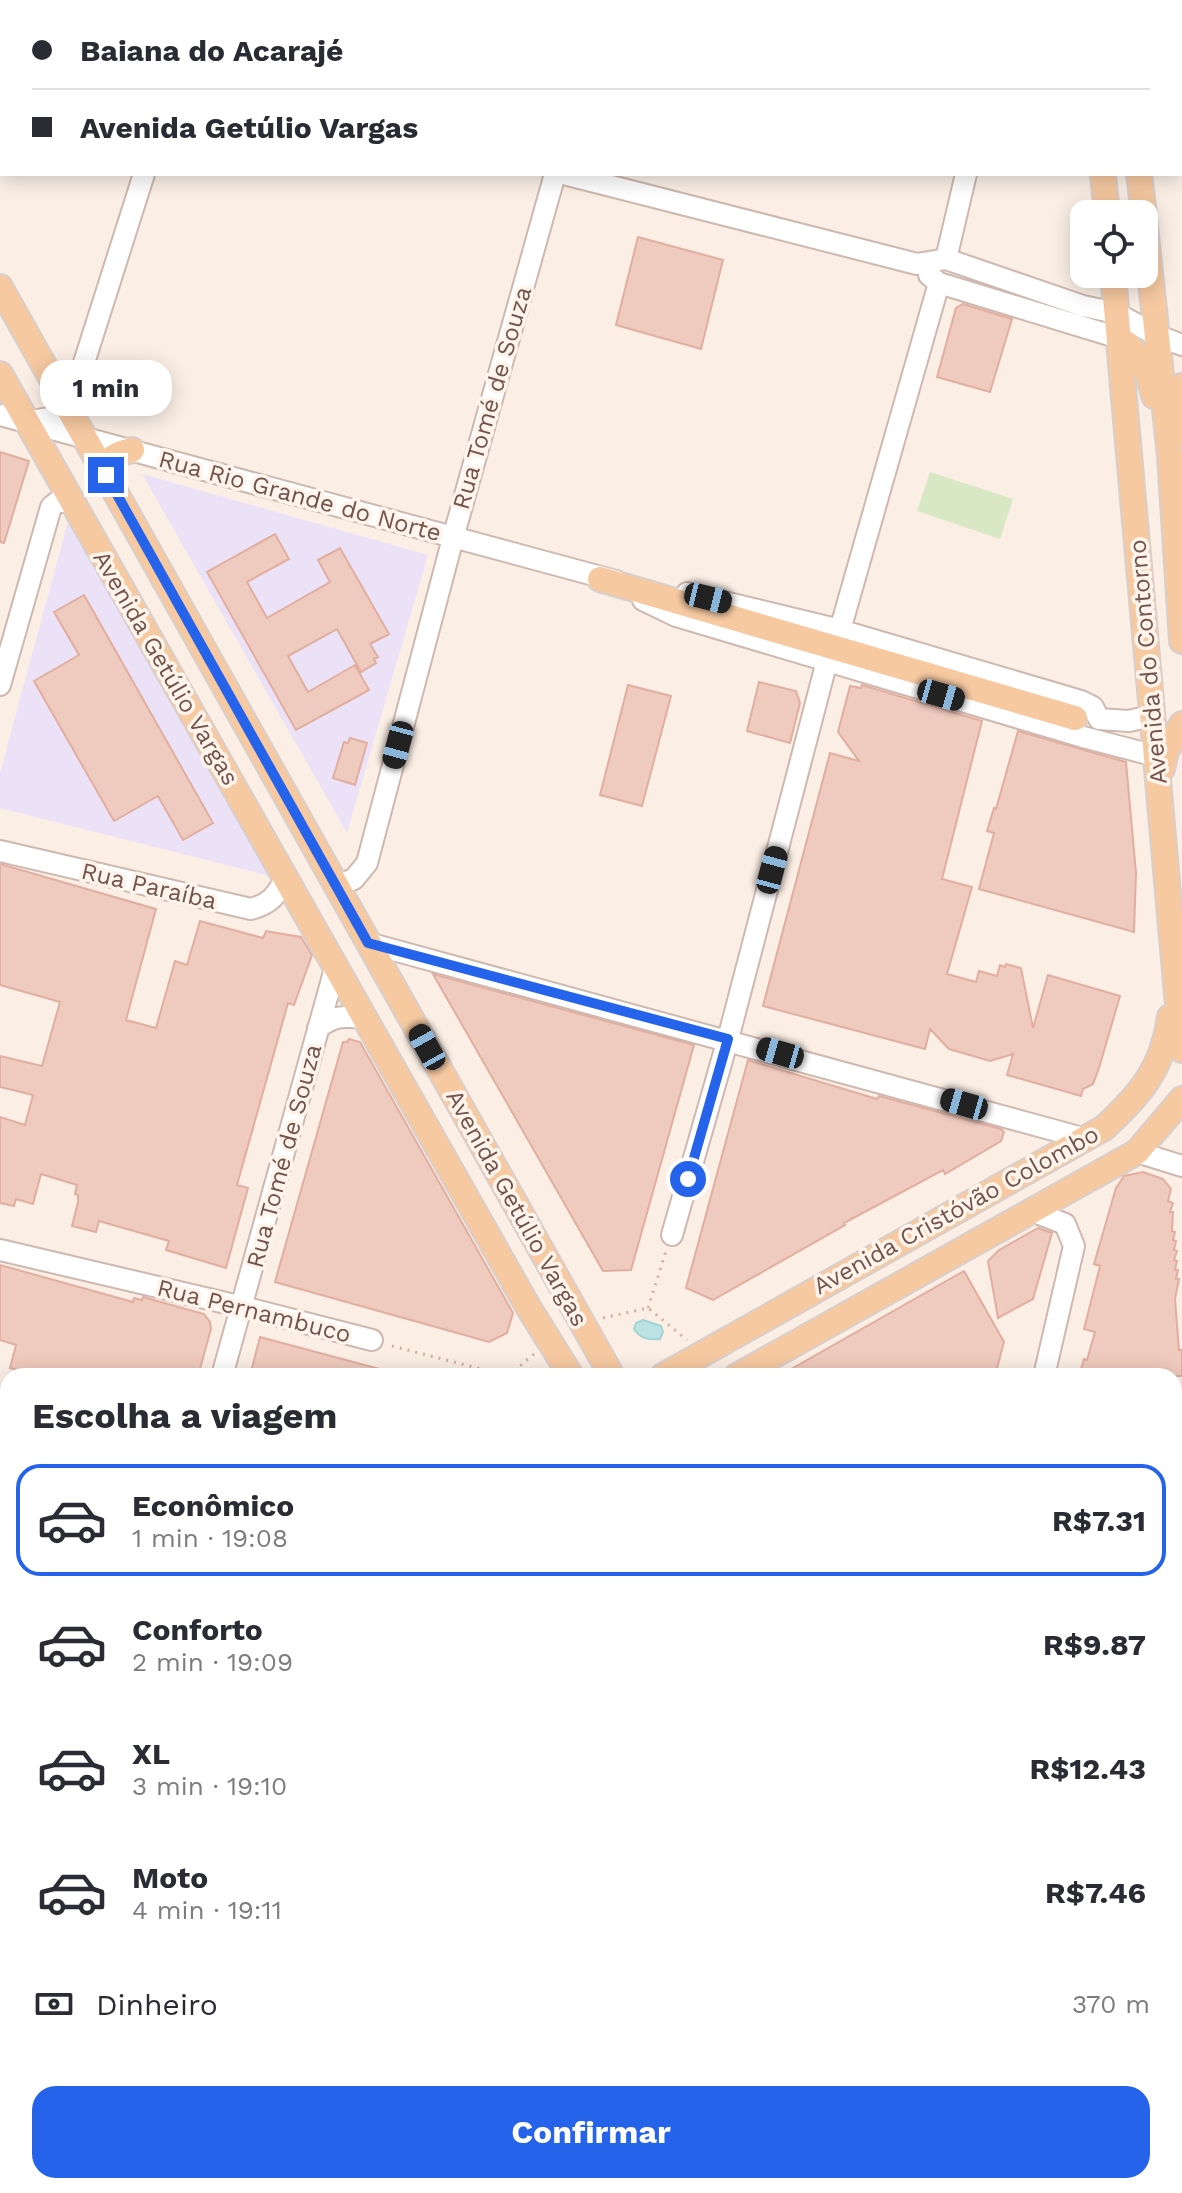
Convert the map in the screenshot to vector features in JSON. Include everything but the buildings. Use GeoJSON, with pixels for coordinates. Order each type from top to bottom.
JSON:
{"type":"FeatureCollection","features":[{"type":"Feature","properties":{"kind":"main road"},"geometry":{"type":"LineString","coordinates":[[1103,176],[1106,200]]}},
{"type":"Feature","properties":{"kind":"main road","name":"Avenida do Contorno"},"geometry":{"type":"LineString","coordinates":[[1139,176],[1142,200]]}},
{"type":"Feature","properties":{"kind":"main road","name":"Avenida Getúlio Vargas"},"geometry":{"type":"LineString","coordinates":[[0,287],[607,1368]]}},
{"type":"Feature","properties":{"kind":"main road","name":"Avenida do Contorno"},"geometry":{"type":"LineString","coordinates":[[1114,288],[1182,1050]]}},
{"type":"Feature","properties":{"kind":"main road","name":"Avenida do Contorno"},"geometry":{"type":"LineString","coordinates":[[1151,288],[1170,456],[1182,638]]}},
{"type":"Feature","properties":{"kind":"main road"},"geometry":{"type":"LineString","coordinates":[[1119,338],[1132,347],[1150,378],[1159,425],[1170,456]]}},
{"type":"Feature","properties":{"kind":"main road","name":"Avenida Getúlio Vargas"},"geometry":{"type":"LineString","coordinates":[[0,374],[566,1368]]}},
{"type":"Feature","properties":{"kind":"main road"},"geometry":{"type":"LineString","coordinates":[[1170,456],[1178,440],[1182,386]]}},
{"type":"Feature","properties":{"kind":"main road"},"geometry":{"type":"LineString","coordinates":[[106,475],[107,462],[112,456],[132,450]]}},
{"type":"Feature","properties":{"kind":"main road"},"geometry":{"type":"LineString","coordinates":[[600,579],[1086,725]]}},
{"type":"Feature","properties":{"kind":"main road"},"geometry":{"type":"LineString","coordinates":[[1158,783],[1166,751],[1182,724]]}},
{"type":"Feature","properties":{"kind":"main road","name":"Avenida Cristóvão Colombo"},"geometry":{"type":"LineString","coordinates":[[676,1368],[1104,1128],[1132,1102],[1153,1073],[1166,1046],[1175,983]]}},
{"type":"Feature","properties":{"kind":"main road","name":"Avenida Cristóvão Colombo"},"geometry":{"type":"LineString","coordinates":[[751,1368],[1137,1152],[1182,1099]]}},
{"type":"Feature","properties":{"kind":"street"},"geometry":{"type":"LineString","coordinates":[[26,422],[50,418],[69,410],[143,176]]}},
{"type":"Feature","properties":{"kind":"street","name":"Rua Tomé de Souza"},"geometry":{"type":"LineString","coordinates":[[336,886],[354,879],[367,863],[453,538],[554,176]]}},
{"type":"Feature","properties":{"kind":"street"},"geometry":{"type":"LineString","coordinates":[[572,176],[917,264],[946,259],[1083,306],[1116,313],[1182,345]]}},
{"type":"Feature","properties":{"kind":"street"},"geometry":{"type":"LineString","coordinates":[[946,259],[966,176]]}},
{"type":"Feature","properties":{"kind":"street"},"geometry":{"type":"LineString","coordinates":[[917,264],[939,283],[1119,338]]}},
{"type":"Feature","properties":{"kind":"street"},"geometry":{"type":"LineString","coordinates":[[840,630],[939,283]]}},
{"type":"Feature","properties":{"kind":"street","name":"Rua Rio Grande do Norte"},"geometry":{"type":"LineString","coordinates":[[0,415],[600,579],[682,592],[840,630],[1081,701],[1093,707],[1086,725]]}},
{"type":"Feature","properties":{"kind":"street"},"geometry":{"type":"LineString","coordinates":[[0,685],[51,507],[57,502],[72,502]]}},
{"type":"Feature","properties":{"kind":"street","name":"Rua Rio Grande do Norte"},"geometry":{"type":"LineString","coordinates":[[600,579],[676,616],[827,661],[1086,725],[1156,756]]}},
{"type":"Feature","properties":{"kind":"street"},"geometry":{"type":"LineString","coordinates":[[672,1235],[728,1039],[827,661]]}},
{"type":"Feature","properties":{"kind":"street","name":"Rua Rio Grande do Norte"},"geometry":{"type":"LineString","coordinates":[[1086,725],[1154,715]]}},
{"type":"Feature","properties":{"kind":"street","name":"Rua Paraíba"},"geometry":{"type":"LineString","coordinates":[[0,851],[251,909],[266,905],[275,897],[285,879]]}},
{"type":"Feature","properties":{"kind":"street"},"geometry":{"type":"LineString","coordinates":[[368,943],[1086,1139]]}},
{"type":"Feature","properties":{"kind":"street","name":"Rua Tomé de Souza"},"geometry":{"type":"LineString","coordinates":[[224,1368],[336,965]]}},
{"type":"Feature","properties":{"kind":"street","name":"Rua Tomé de Souza"},"geometry":{"type":"LineString","coordinates":[[318,1028],[329,1019],[342,1015],[365,1018]]}},
{"type":"Feature","properties":{"kind":"street"},"geometry":{"type":"LineString","coordinates":[[1137,1152],[1182,1166]]}},
{"type":"Feature","properties":{"kind":"street"},"geometry":{"type":"LineString","coordinates":[[1032,1211],[1065,1224],[1074,1246],[1046,1368]]}},
{"type":"Feature","properties":{"kind":"street","name":"Rua Pernambuco"},"geometry":{"type":"LineString","coordinates":[[0,1250],[372,1340]]}},
{"type":"Feature","properties":{"kind":"path"},"geometry":{"type":"LineString","coordinates":[[648,1308],[672,1235]]}},
{"type":"Feature","properties":{"kind":"path"},"geometry":{"type":"LineString","coordinates":[[581,1322],[648,1308]]}},
{"type":"Feature","properties":{"kind":"path"},"geometry":{"type":"LineString","coordinates":[[648,1308],[702,1352]]}},
{"type":"Feature","properties":{"kind":"path","name":"Rua Pernambuco"},"geometry":{"type":"LineString","coordinates":[[372,1340],[478,1368]]}},
{"type":"Feature","properties":{"kind":"path"},"geometry":{"type":"LineString","coordinates":[[517,1368],[549,1341]]}},
{"type":"Feature","properties":{"kind":"shaded area"},"geometry":{"type":"Polygon","coordinates":[[[142,474],[428,555],[347,833],[142,474]]]}},
{"type":"Feature","properties":{"kind":"shaded area"},"geometry":{"type":"Polygon","coordinates":[[[70,514],[270,876],[0,808],[0,773],[70,514]]]}},
{"type":"Feature","properties":{"kind":"green space"},"geometry":{"type":"Polygon","coordinates":[[[930,472],[1013,499],[1000,539],[917,511],[930,472]]]}},
{"type":"Feature","properties":{"kind":"water"},"geometry":{"type":"Polygon","coordinates":[[[643,1320],[661,1326],[663,1332],[660,1339],[639,1335],[634,1329],[636,1323],[643,1320]]]}},
{"type":"Feature","properties":{"kind":"route"},"geometry":{"type":"LineString","coordinates":[[106,475],[368,943],[728,1039],[688,1179]]}}]}
